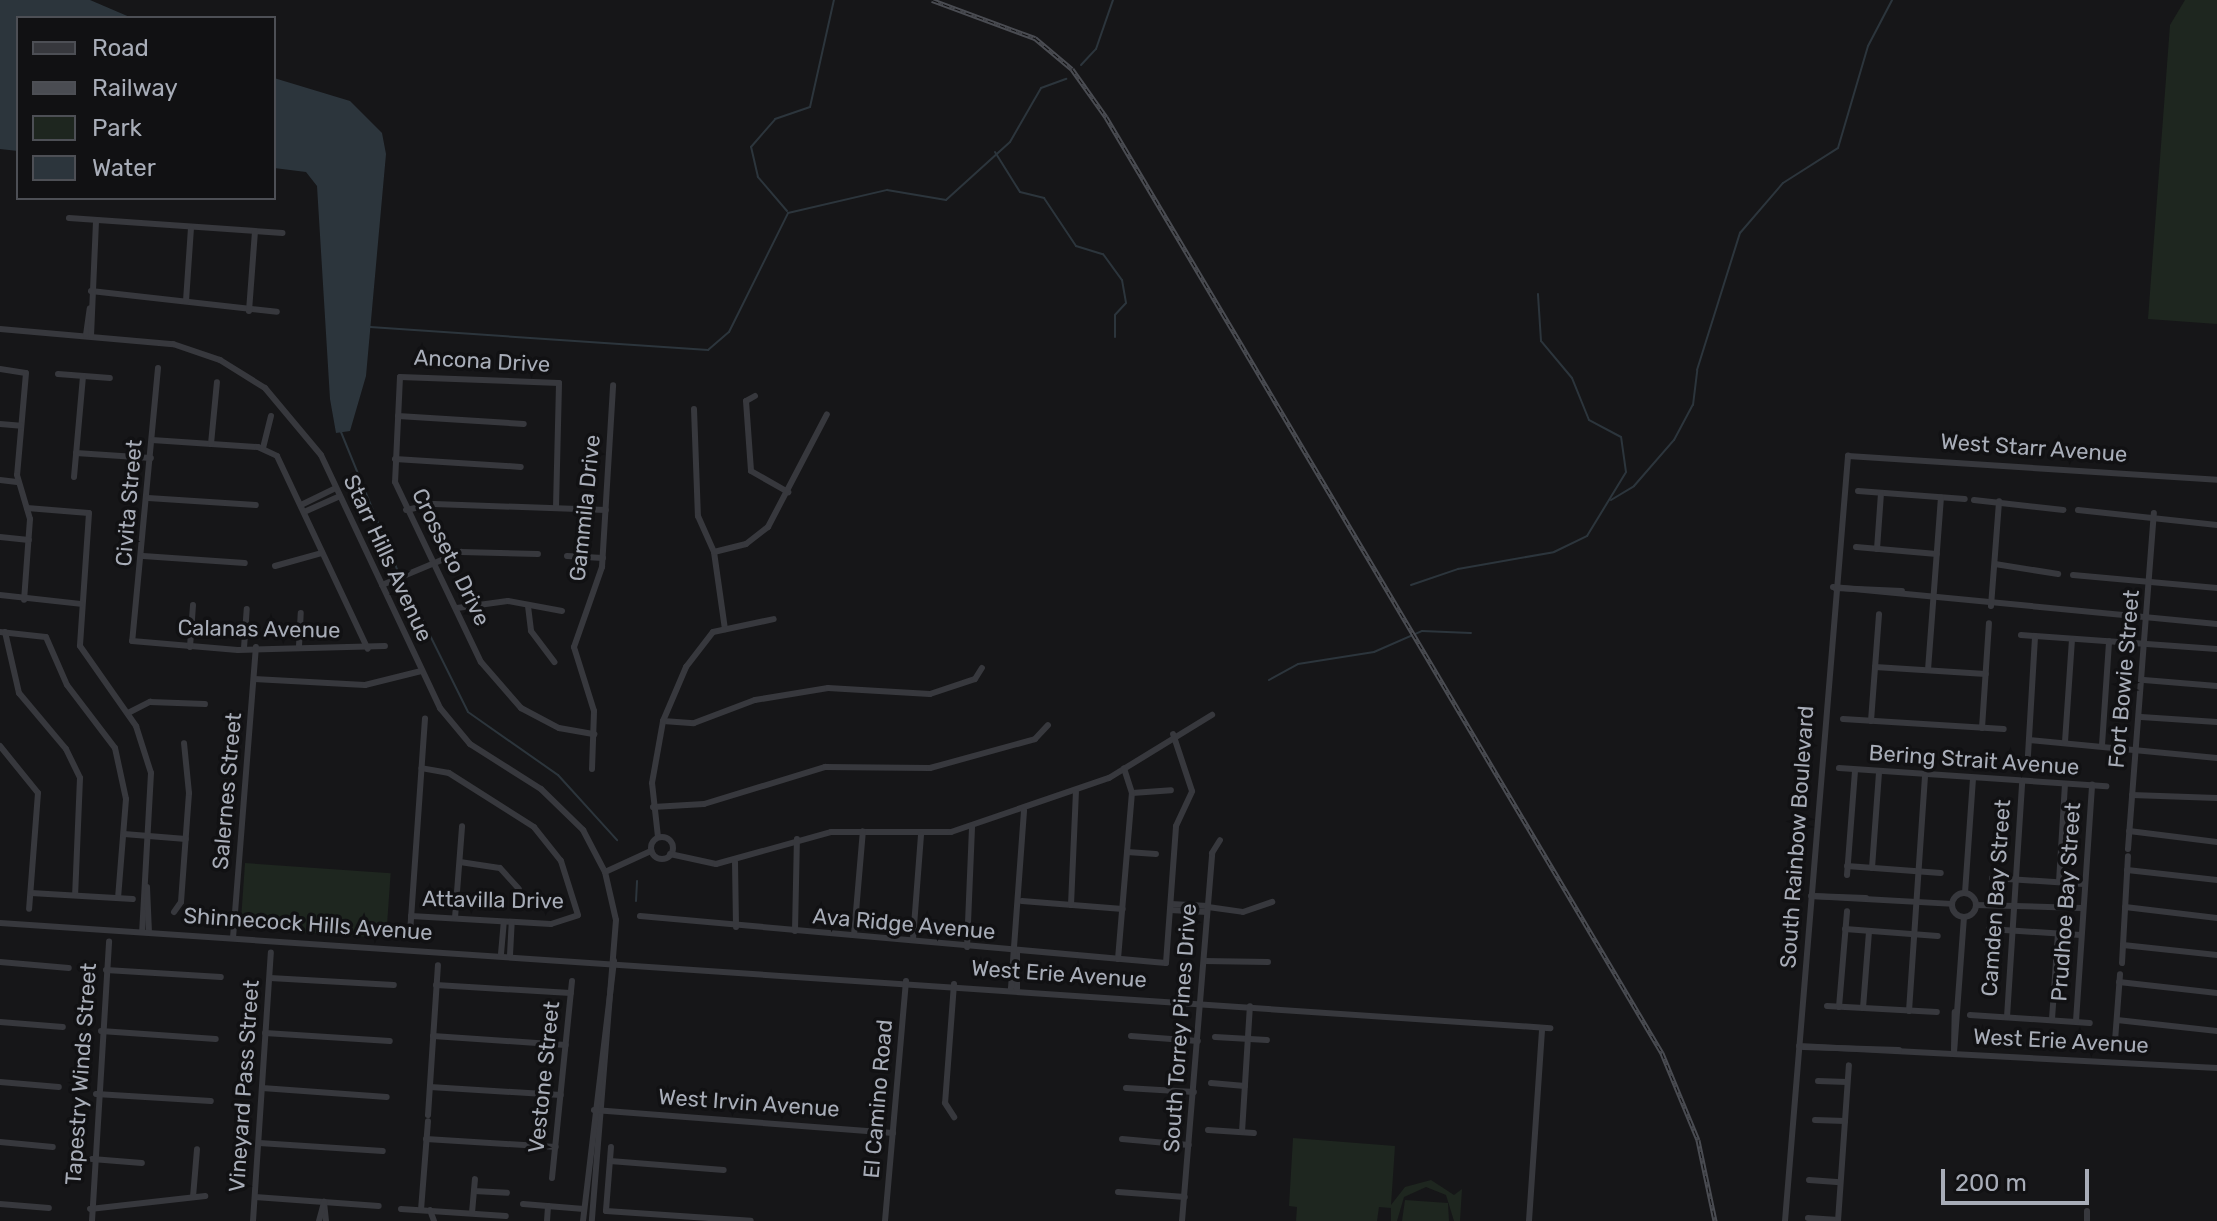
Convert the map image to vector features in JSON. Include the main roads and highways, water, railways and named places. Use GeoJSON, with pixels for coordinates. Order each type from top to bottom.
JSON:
{"type":"FeatureCollection","features":[{"type":"Feature","properties":{"kind":"water"},"geometry":{"type":"Polygon","coordinates":[[[0,0],[90,0],[127,16],[16,16],[16,151],[0,149],[0,0]]]}},
{"type":"Feature","properties":{"kind":"water"},"geometry":{"type":"Polygon","coordinates":[[[276,79],[350,101],[382,133],[386,154],[366,376],[350,431],[336,433],[330,399],[317,186],[306,172],[276,168],[276,79]]]}},
{"type":"Feature","properties":{"kind":"waterway"},"geometry":{"type":"LineString","coordinates":[[787,211],[758,177],[751,147],[775,119],[810,107],[834,0]]}},
{"type":"Feature","properties":{"kind":"waterway"},"geometry":{"type":"LineString","coordinates":[[1081,65],[1096,49],[1113,0]]}},
{"type":"Feature","properties":{"kind":"waterway"},"geometry":{"type":"LineString","coordinates":[[1611,500],[1634,486],[1674,440],[1693,405],[1697,370],[1740,233],[1783,183],[1838,148],[1868,46],[1892,0]]}},
{"type":"Feature","properties":{"kind":"waterway"},"geometry":{"type":"LineString","coordinates":[[370,327],[708,350],[729,332],[788,213],[887,190],[946,200],[1010,142],[1041,88],[1066,79]]}},
{"type":"Feature","properties":{"kind":"waterway"},"geometry":{"type":"LineString","coordinates":[[995,152],[1020,192],[1044,198],[1076,246],[1103,254],[1122,280],[1126,303],[1115,315],[1115,337]]}},
{"type":"Feature","properties":{"kind":"waterway"},"geometry":{"type":"LineString","coordinates":[[1411,585],[1458,569],[1554,552],[1587,536],[1626,472],[1621,437],[1589,420],[1572,378],[1541,341],[1538,294]]}},
{"type":"Feature","properties":{"kind":"waterway"},"geometry":{"type":"LineString","coordinates":[[341,432],[399,574]]}},
{"type":"Feature","properties":{"kind":"waterway"},"geometry":{"type":"LineString","coordinates":[[402,579],[468,712],[558,775],[617,840]]}},
{"type":"Feature","properties":{"kind":"waterway"},"geometry":{"type":"LineString","coordinates":[[1269,680],[1298,664],[1374,652],[1422,631],[1471,633]]}},
{"type":"Feature","properties":{"kind":"waterway"},"geometry":{"type":"LineString","coordinates":[[636,901],[637,881]]}},
{"type":"Feature","properties":{"kind":"railway"},"geometry":{"type":"LineString","coordinates":[[932,0],[1035,38],[1072,69],[1106,117],[1662,1053],[1698,1140],[1715,1221]]}}]}
